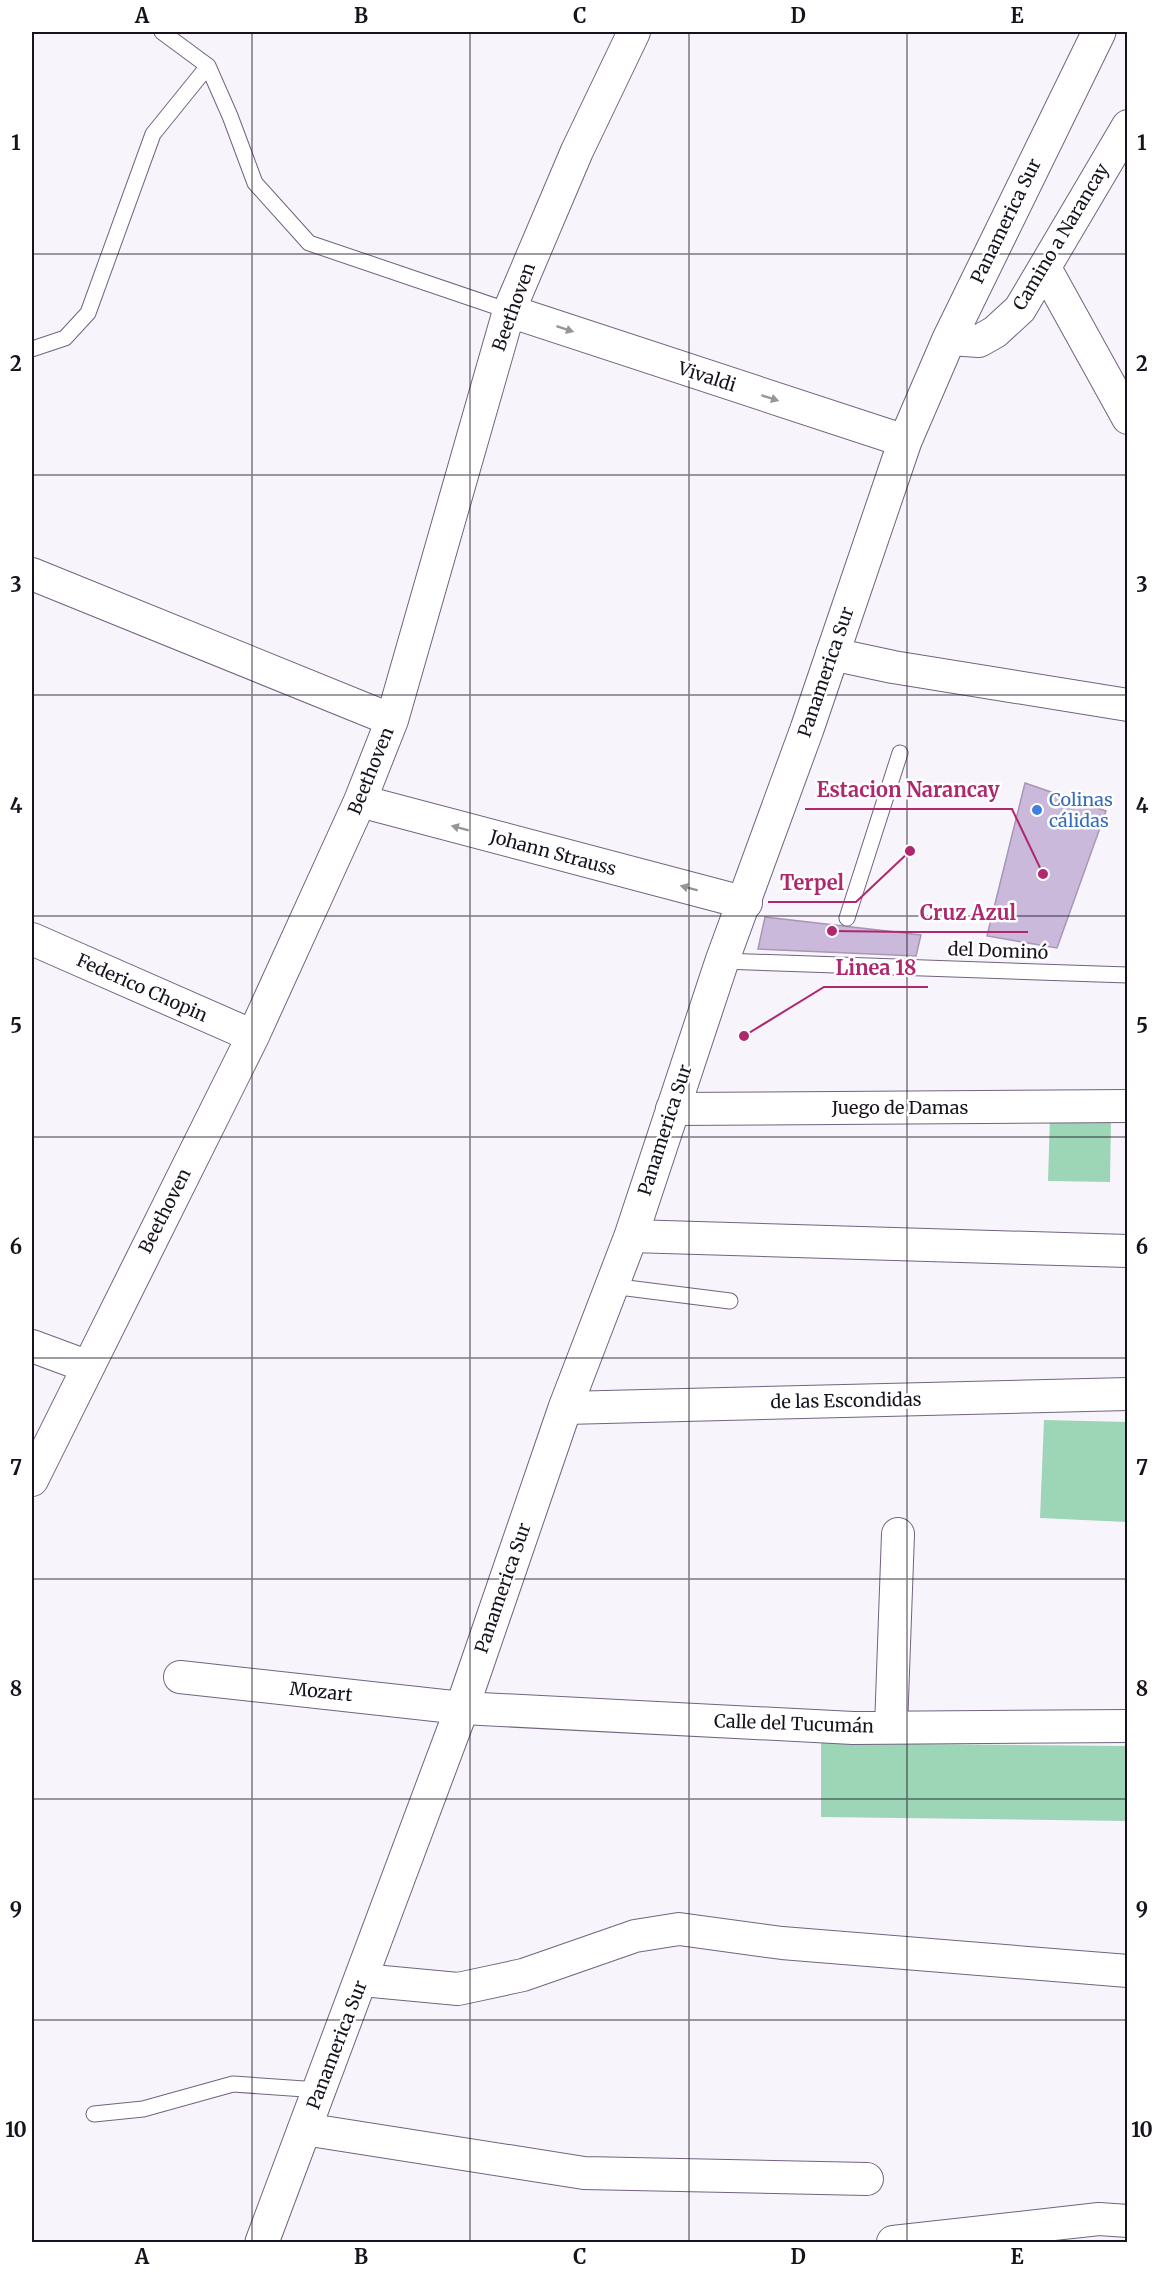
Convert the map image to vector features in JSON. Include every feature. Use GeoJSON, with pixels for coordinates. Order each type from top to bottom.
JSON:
{"type":"FeatureCollection","features":[{"type":"Feature","properties":{"kind":"highway","name":"Panamerica Sur"},"geometry":{"type":"LineString","coordinates":[[262,2242],[462,1708],[565,1408],[631,1236],[722,961],[746,903],[905,441],[949,339],[1099,32]]}},
{"type":"Feature","properties":{"kind":"street","name":"Beethoven"},"geometry":{"type":"LineString","coordinates":[[32,1480],[86,1366],[253,1036],[360,801],[392,720],[509,311],[577,151],[634,32]]}},
{"type":"Feature","properties":{"kind":"street","name":"Camino a Narancay"},"geometry":{"type":"LineString","coordinates":[[949,339],[979,341],[995,332],[1020,309],[1128,126]]}},
{"type":"Feature","properties":{"kind":"street"},"geometry":{"type":"LineString","coordinates":[[1044,267],[1117,372],[1128,418]]}},
{"type":"Feature","properties":{"kind":"street","name":"Vivaldi"},"geometry":{"type":"LineString","coordinates":[[509,311],[905,441]]}},
{"type":"Feature","properties":{"kind":"street"},"geometry":{"type":"LineString","coordinates":[[32,574],[392,720]]}},
{"type":"Feature","properties":{"kind":"street"},"geometry":{"type":"LineString","coordinates":[[832,654],[893,667],[1128,705]]}},
{"type":"Feature","properties":{"kind":"street","name":"Johann Strauss"},"geometry":{"type":"LineString","coordinates":[[360,801],[746,903]]}},
{"type":"Feature","properties":{"kind":"street","name":"Federico Chopin"},"geometry":{"type":"LineString","coordinates":[[32,939],[253,1036]]}},
{"type":"Feature","properties":{"kind":"street","name":"Juego de Damas"},"geometry":{"type":"LineString","coordinates":[[672,1109],[1128,1106]]}},
{"type":"Feature","properties":{"kind":"street"},"geometry":{"type":"LineString","coordinates":[[631,1236],[1128,1251]]}},
{"type":"Feature","properties":{"kind":"street"},"geometry":{"type":"LineString","coordinates":[[32,1346],[86,1366]]}},
{"type":"Feature","properties":{"kind":"street","name":"de las Escondidas"},"geometry":{"type":"LineString","coordinates":[[565,1408],[1128,1394]]}},
{"type":"Feature","properties":{"kind":"street"},"geometry":{"type":"LineString","coordinates":[[891,1727],[898,1534]]}},
{"type":"Feature","properties":{"kind":"street","name":"Mozart"},"geometry":{"type":"LineString","coordinates":[[180,1677],[462,1708]]}},
{"type":"Feature","properties":{"kind":"street","name":"Calle del Tucumán"},"geometry":{"type":"LineString","coordinates":[[462,1708],[853,1728],[1128,1726]]}},
{"type":"Feature","properties":{"kind":"street"},"geometry":{"type":"LineString","coordinates":[[362,1980],[459,1989],[523,1975],[635,1936],[678,1929],[782,1942],[1128,1971]]}},
{"type":"Feature","properties":{"kind":"street"},"geometry":{"type":"LineString","coordinates":[[304,2129],[584,2173],[867,2179]]}},
{"type":"Feature","properties":{"kind":"street"},"geometry":{"type":"LineString","coordinates":[[893,2242],[1099,2219],[1128,2221]]}},
{"type":"Feature","properties":{"kind":"lane"},"geometry":{"type":"LineString","coordinates":[[162,32],[208,66],[255,183],[309,243],[509,311]]}},
{"type":"Feature","properties":{"kind":"lane"},"geometry":{"type":"LineString","coordinates":[[32,349],[65,338],[88,312],[153,134],[208,66]]}},
{"type":"Feature","properties":{"kind":"lane"},"geometry":{"type":"LineString","coordinates":[[848,918],[900,753]]}},
{"type":"Feature","properties":{"kind":"lane","name":"del Dominó"},"geometry":{"type":"LineString","coordinates":[[722,961],[1128,975]]}},
{"type":"Feature","properties":{"kind":"lane"},"geometry":{"type":"LineString","coordinates":[[611,1286],[730,1301]]}},
{"type":"Feature","properties":{"kind":"lane"},"geometry":{"type":"LineString","coordinates":[[94,2114],[143,2109],[232,2084],[319,2090]]}},
{"type":"Feature","properties":{"kind":"green space"},"geometry":{"type":"Polygon","coordinates":[[[1050,1117],[1111,1118],[1110,1182],[1048,1181],[1050,1117]]]}},
{"type":"Feature","properties":{"kind":"green space"},"geometry":{"type":"Polygon","coordinates":[[[1044,1420],[1127,1422],[1127,1522],[1040,1518],[1044,1420]]]}},
{"type":"Feature","properties":{"kind":"green space"},"geometry":{"type":"Polygon","coordinates":[[[821,1743],[1127,1746],[1127,1821],[821,1817],[821,1743]]]}},
{"type":"Feature","properties":{"kind":"building"},"geometry":{"type":"Polygon","coordinates":[[[1025,783],[1106,811],[1057,948],[987,936],[1025,783]]]}},
{"type":"Feature","properties":{"kind":"building"},"geometry":{"type":"Polygon","coordinates":[[[765,917],[921,935],[916,956],[758,949],[765,917]]]}},
{"type":"Feature","properties":{"kind":"place","name":"Colinas cálidas"},"geometry":{"type":"Point","coordinates":[1037,810]}},
{"type":"Feature","properties":{"kind":"place","name":"Terpel"},"geometry":{"type":"Point","coordinates":[910,851]}},
{"type":"Feature","properties":{"kind":"place","name":"Estacion Narancay"},"geometry":{"type":"Point","coordinates":[1043,874]}},
{"type":"Feature","properties":{"kind":"place","name":"Cruz Azul"},"geometry":{"type":"Point","coordinates":[832,931]}},
{"type":"Feature","properties":{"kind":"place","name":"Linea 18"},"geometry":{"type":"Point","coordinates":[744,1036]}}]}
